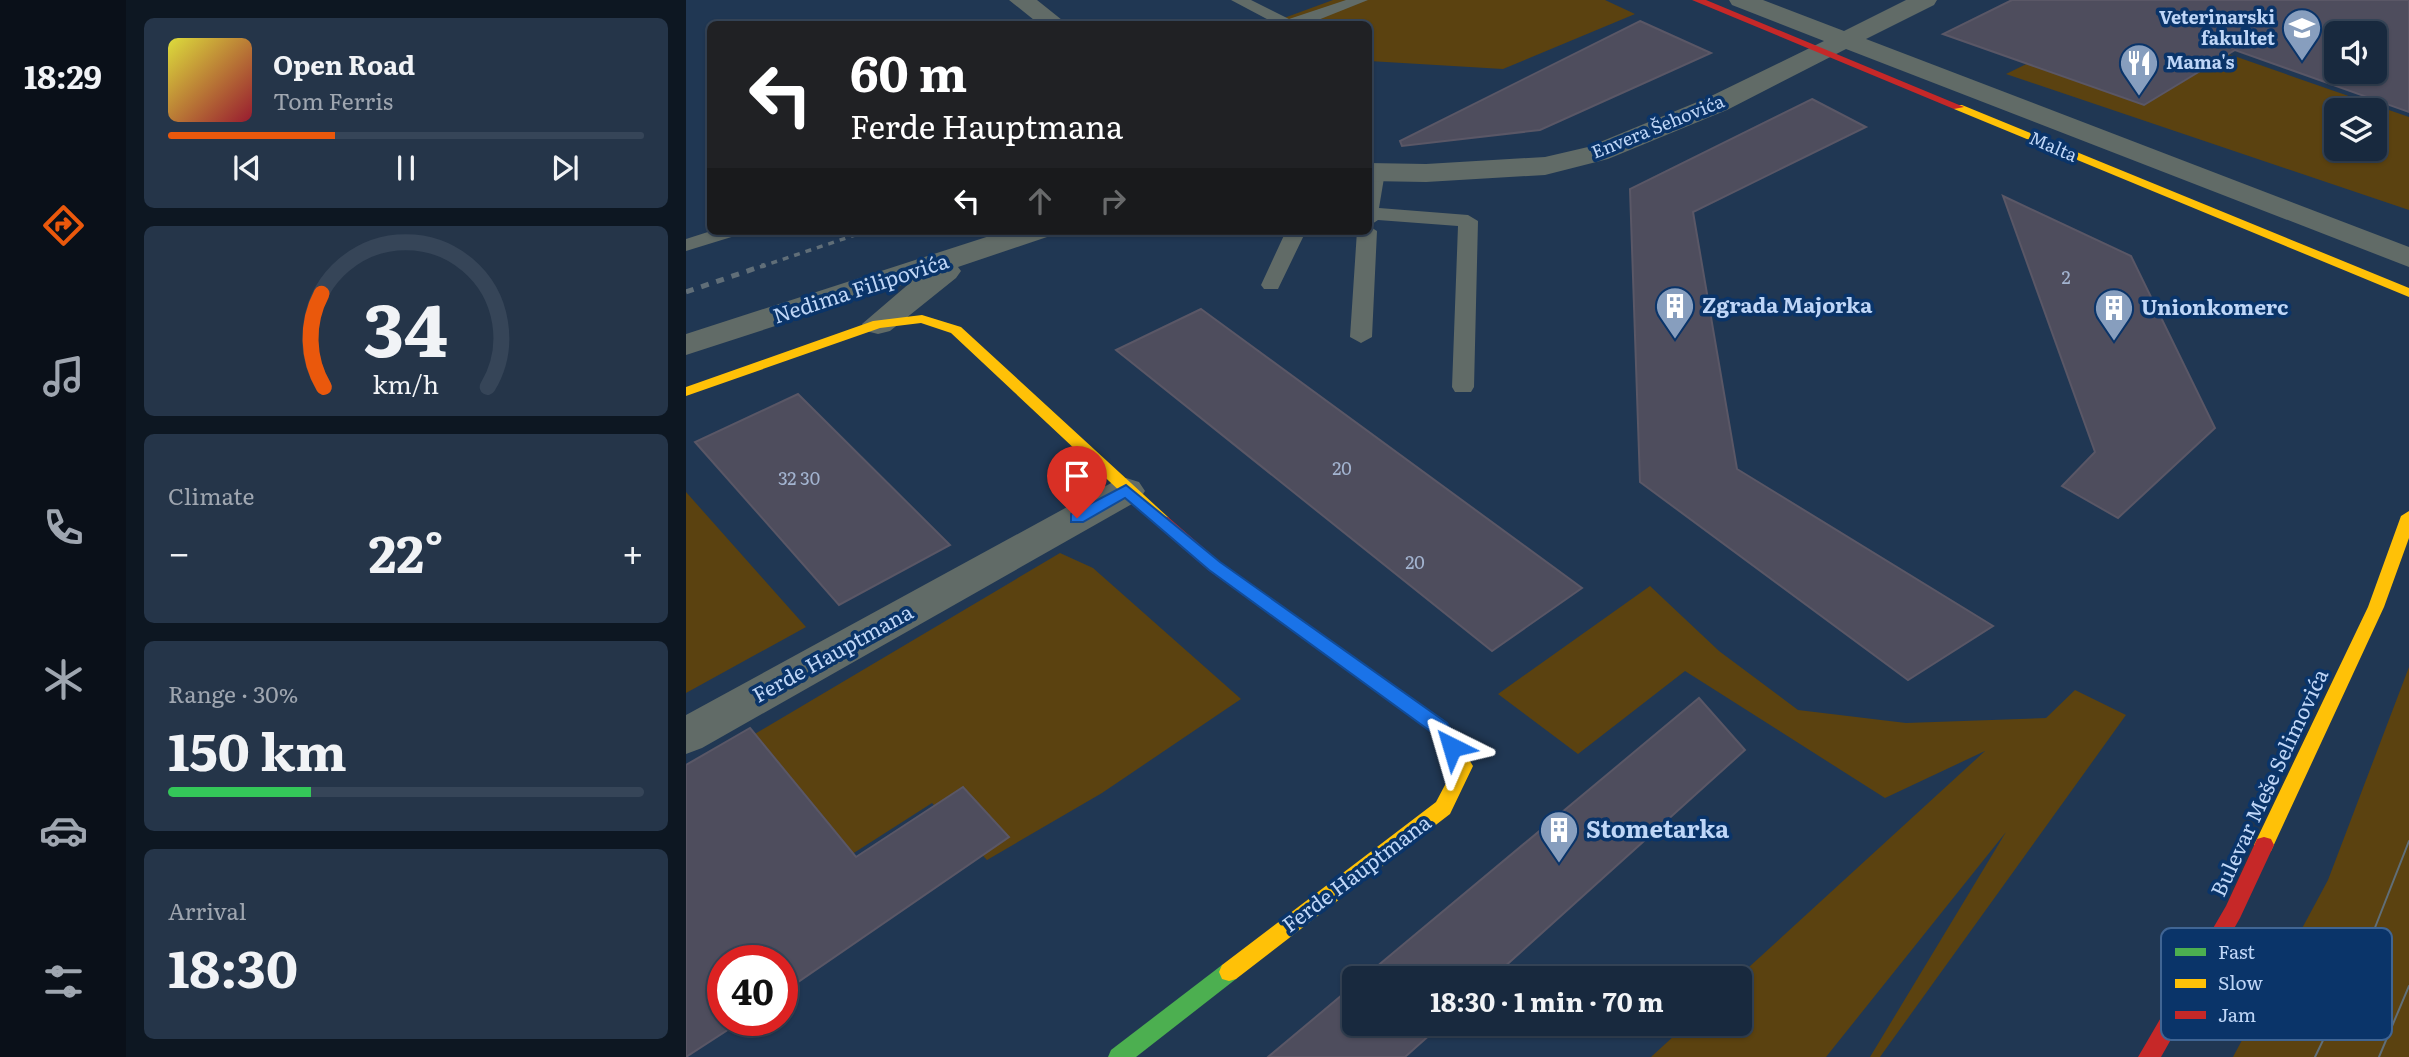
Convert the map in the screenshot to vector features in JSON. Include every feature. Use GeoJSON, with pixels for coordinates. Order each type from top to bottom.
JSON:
{"type":"FeatureCollection","features":[{"type":"Feature","properties":{"kind":"street"},"geometry":{"type":"LineString","coordinates":[[1021,0],[1051,21]]}},
{"type":"Feature","properties":{"kind":"street","name":"Malta"},"geometry":{"type":"LineString","coordinates":[[1697,0],[1834,47],[2409,258]]}},
{"type":"Feature","properties":{"kind":"street","name":"Malta"},"geometry":{"type":"LineString","coordinates":[[1741,0],[1834,47],[2409,293]]}},
{"type":"Feature","properties":{"kind":"street","name":"Envera Šehovića"},"geometry":{"type":"LineString","coordinates":[[1372,172],[1545,166],[1598,153],[1717,104],[1925,0]]}},
{"type":"Feature","properties":{"kind":"street","name":"Nedima Filipovića"},"geometry":{"type":"LineString","coordinates":[[686,345],[1024,235]]}},
{"type":"Feature","properties":{"kind":"street"},"geometry":{"type":"LineString","coordinates":[[878,324],[968,254]]}},
{"type":"Feature","properties":{"kind":"street","name":"Nedima Filipovića"},"geometry":{"type":"LineString","coordinates":[[686,392],[878,324],[922,319],[956,330]]}},
{"type":"Feature","properties":{"kind":"street","name":"Ferde Hauptmana"},"geometry":{"type":"LineString","coordinates":[[956,330],[1126,491],[1214,566],[1441,729],[1464,766],[1443,808],[1119,1057]]}},
{"type":"Feature","properties":{"kind":"street","name":"Ferde Hauptmana"},"geometry":{"type":"LineString","coordinates":[[686,736],[1126,491]]}},
{"type":"Feature","properties":{"kind":"street","name":"Bulevar Meše Selimovića"},"geometry":{"type":"LineString","coordinates":[[2225,928],[2376,607],[2409,516]]}},
{"type":"Feature","properties":{"kind":"street","name":"Bulevar Meše Selimovića"},"geometry":{"type":"LineString","coordinates":[[2148,1057],[2161,1035]]}},
{"type":"Feature","properties":{"kind":"lane"},"geometry":{"type":"LineString","coordinates":[[1221,8],[1239,0],[1281,21]]}},
{"type":"Feature","properties":{"kind":"lane"},"geometry":{"type":"LineString","coordinates":[[1302,21],[1360,0]]}},
{"type":"Feature","properties":{"kind":"lane"},"geometry":{"type":"LineString","coordinates":[[1372,219],[1468,220],[1462,387]]}},
{"type":"Feature","properties":{"kind":"lane"},"geometry":{"type":"LineString","coordinates":[[686,245],[718,235]]}},
{"type":"Feature","properties":{"kind":"lane"},"geometry":{"type":"LineString","coordinates":[[1271,285],[1294,235]]}},
{"type":"Feature","properties":{"kind":"lane"},"geometry":{"type":"LineString","coordinates":[[1361,337],[1367,235]]}},
{"type":"Feature","properties":{"kind":"shaded area"},"geometry":{"type":"Polygon","coordinates":[[[1333,0],[1605,0],[1635,14],[1503,69],[1372,61],[1372,21],[1290,21],[1284,18],[1333,0]]]}},
{"type":"Feature","properties":{"kind":"shaded area"},"geometry":{"type":"Polygon","coordinates":[[[2168,33],[2354,98],[2324,98],[2324,161],[2387,161],[2387,109],[2409,117],[2409,210],[2006,74],[2047,54],[2168,33]]]}},
{"type":"Feature","properties":{"kind":"shaded area"},"geometry":{"type":"Polygon","coordinates":[[[686,492],[806,627],[686,693],[686,492]]]}},
{"type":"Feature","properties":{"kind":"shaded area"},"geometry":{"type":"Polygon","coordinates":[[[1060,553],[1093,568],[1241,699],[1102,793],[987,860],[932,803],[810,881],[716,757],[1060,553]]]}},
{"type":"Feature","properties":{"kind":"shaded area"},"geometry":{"type":"Polygon","coordinates":[[[1650,586],[1719,651],[1798,710],[1906,723],[2046,718],[2075,690],[2126,715],[1880,1057],[1870,1057],[2006,832],[1826,1057],[1651,1057],[1674,1036],[1752,1036],[1750,966],[1985,751],[1885,798],[1685,671],[1578,754],[1498,694],[1650,586]]]}},
{"type":"Feature","properties":{"kind":"shaded area"},"geometry":{"type":"Polygon","coordinates":[[[2409,667],[2409,1057],[2233,1057],[2242,1040],[2392,1040],[2392,928],[2302,928],[2328,880],[2409,667]]]}},
{"type":"Feature","properties":{"kind":"building"},"geometry":{"type":"Polygon","coordinates":[[[2012,0],[2409,0],[2409,112],[2387,104],[2387,98],[2370,98],[2330,84],[2387,84],[2387,21],[2324,21],[2324,82],[2235,50],[2144,105],[1943,34],[2012,0]]]}},
{"type":"Feature","properties":{"kind":"building"},"geometry":{"type":"Polygon","coordinates":[[[1640,21],[1711,53],[1540,130],[1402,146],[1400,141],[1640,21]]]}},
{"type":"Feature","properties":{"kind":"building","name":"Zgrada Majorka"},"geometry":{"type":"Polygon","coordinates":[[[1812,99],[1866,127],[1693,212],[1737,469],[1993,626],[1908,680],[1640,482],[1630,189],[1812,99]]]}},
{"type":"Feature","properties":{"kind":"building","name":"Unionkomerc"},"geometry":{"type":"Polygon","coordinates":[[[2003,196],[2131,256],[2215,428],[2118,518],[2062,486],[2095,452],[2003,196]]]}},
{"type":"Feature","properties":{"kind":"building"},"geometry":{"type":"Polygon","coordinates":[[[1201,309],[1582,588],[1492,651],[1116,350],[1201,309]]]}},
{"type":"Feature","properties":{"kind":"building"},"geometry":{"type":"Polygon","coordinates":[[[798,394],[950,545],[839,605],[695,442],[798,394]]]}},
{"type":"Feature","properties":{"kind":"building","name":"Stometarka"},"geometry":{"type":"Polygon","coordinates":[[[1699,698],[1745,750],[1505,966],[1377,966],[1699,698]]]}},
{"type":"Feature","properties":{"kind":"building"},"geometry":{"type":"Polygon","coordinates":[[[750,728],[856,857],[963,787],[1009,837],[798,982],[798,945],[707,945],[707,1036],[718,1036],[686,1057],[686,765],[750,728]]]}},
{"type":"Feature","properties":{"kind":"building"},"geometry":{"type":"Polygon","coordinates":[[[1342,995],[1342,1036],[1429,1036],[1405,1057],[1268,1057],[1342,995]]]}},
{"type":"Feature","properties":{"kind":"tram line"},"geometry":{"type":"LineString","coordinates":[[2375,928],[2409,841]]}},
{"type":"Feature","properties":{"kind":"tram line"},"geometry":{"type":"LineString","coordinates":[[2392,1026],[2409,986]]}},
{"type":"Feature","properties":{"kind":"tram line"},"geometry":{"type":"LineString","coordinates":[[2315,1057],[2323,1040]]}},
{"type":"Feature","properties":{"kind":"tram line"},"geometry":{"type":"LineString","coordinates":[[2379,1057],[2386,1040]]}},
{"type":"Feature","properties":{"kind":"railway"},"geometry":{"type":"LineString","coordinates":[[760,267],[855,235]]}},
{"type":"Feature","properties":{"kind":"railway"},"geometry":{"type":"LineString","coordinates":[[686,292],[765,265]]}},
{"type":"Feature","properties":{"kind":"traffic: fast"},"geometry":{"type":"LineString","coordinates":[[1119,1057],[1229,972]]}},
{"type":"Feature","properties":{"kind":"traffic: slow"},"geometry":{"type":"LineString","coordinates":[[1958,107],[2409,293]]}},
{"type":"Feature","properties":{"kind":"traffic: slow"},"geometry":{"type":"LineString","coordinates":[[686,392],[878,324],[922,319],[956,330],[1162,521]]}},
{"type":"Feature","properties":{"kind":"traffic: slow"},"geometry":{"type":"LineString","coordinates":[[2264,845],[2376,607],[2409,516]]}},
{"type":"Feature","properties":{"kind":"traffic: slow"},"geometry":{"type":"LineString","coordinates":[[1229,972],[1443,808],[1464,766],[1441,729],[1348,662]]}},
{"type":"Feature","properties":{"kind":"traffic: jam"},"geometry":{"type":"LineString","coordinates":[[1697,0],[1958,107]]}},
{"type":"Feature","properties":{"kind":"traffic: jam"},"geometry":{"type":"LineString","coordinates":[[1162,521],[1214,566],[1348,662]]}},
{"type":"Feature","properties":{"kind":"traffic: jam"},"geometry":{"type":"LineString","coordinates":[[2224,928],[2264,845]]}},
{"type":"Feature","properties":{"kind":"traffic: jam"},"geometry":{"type":"LineString","coordinates":[[2149,1057],[2161,1036]]}},
{"type":"Feature","properties":{"kind":"place","name":"Veterinarski fakultet"},"geometry":{"type":"Point","coordinates":[2302,62]}},
{"type":"Feature","properties":{"kind":"place","name":"Mama's"},"geometry":{"type":"Point","coordinates":[2139,97]}},
{"type":"Feature","properties":{"kind":"place","name":"Zgrada Majorka"},"geometry":{"type":"Point","coordinates":[1675,340]}},
{"type":"Feature","properties":{"kind":"place","name":"Unionkomerc"},"geometry":{"type":"Point","coordinates":[2114,342]}},
{"type":"Feature","properties":{"kind":"place","name":"Stometarka"},"geometry":{"type":"Point","coordinates":[1559,864]}},
{"type":"Feature","properties":{"kind":"route"},"geometry":{"type":"LineString","coordinates":[[1077,518],[1126,491],[1214,566],[1441,729],[1452,747]]}}]}
